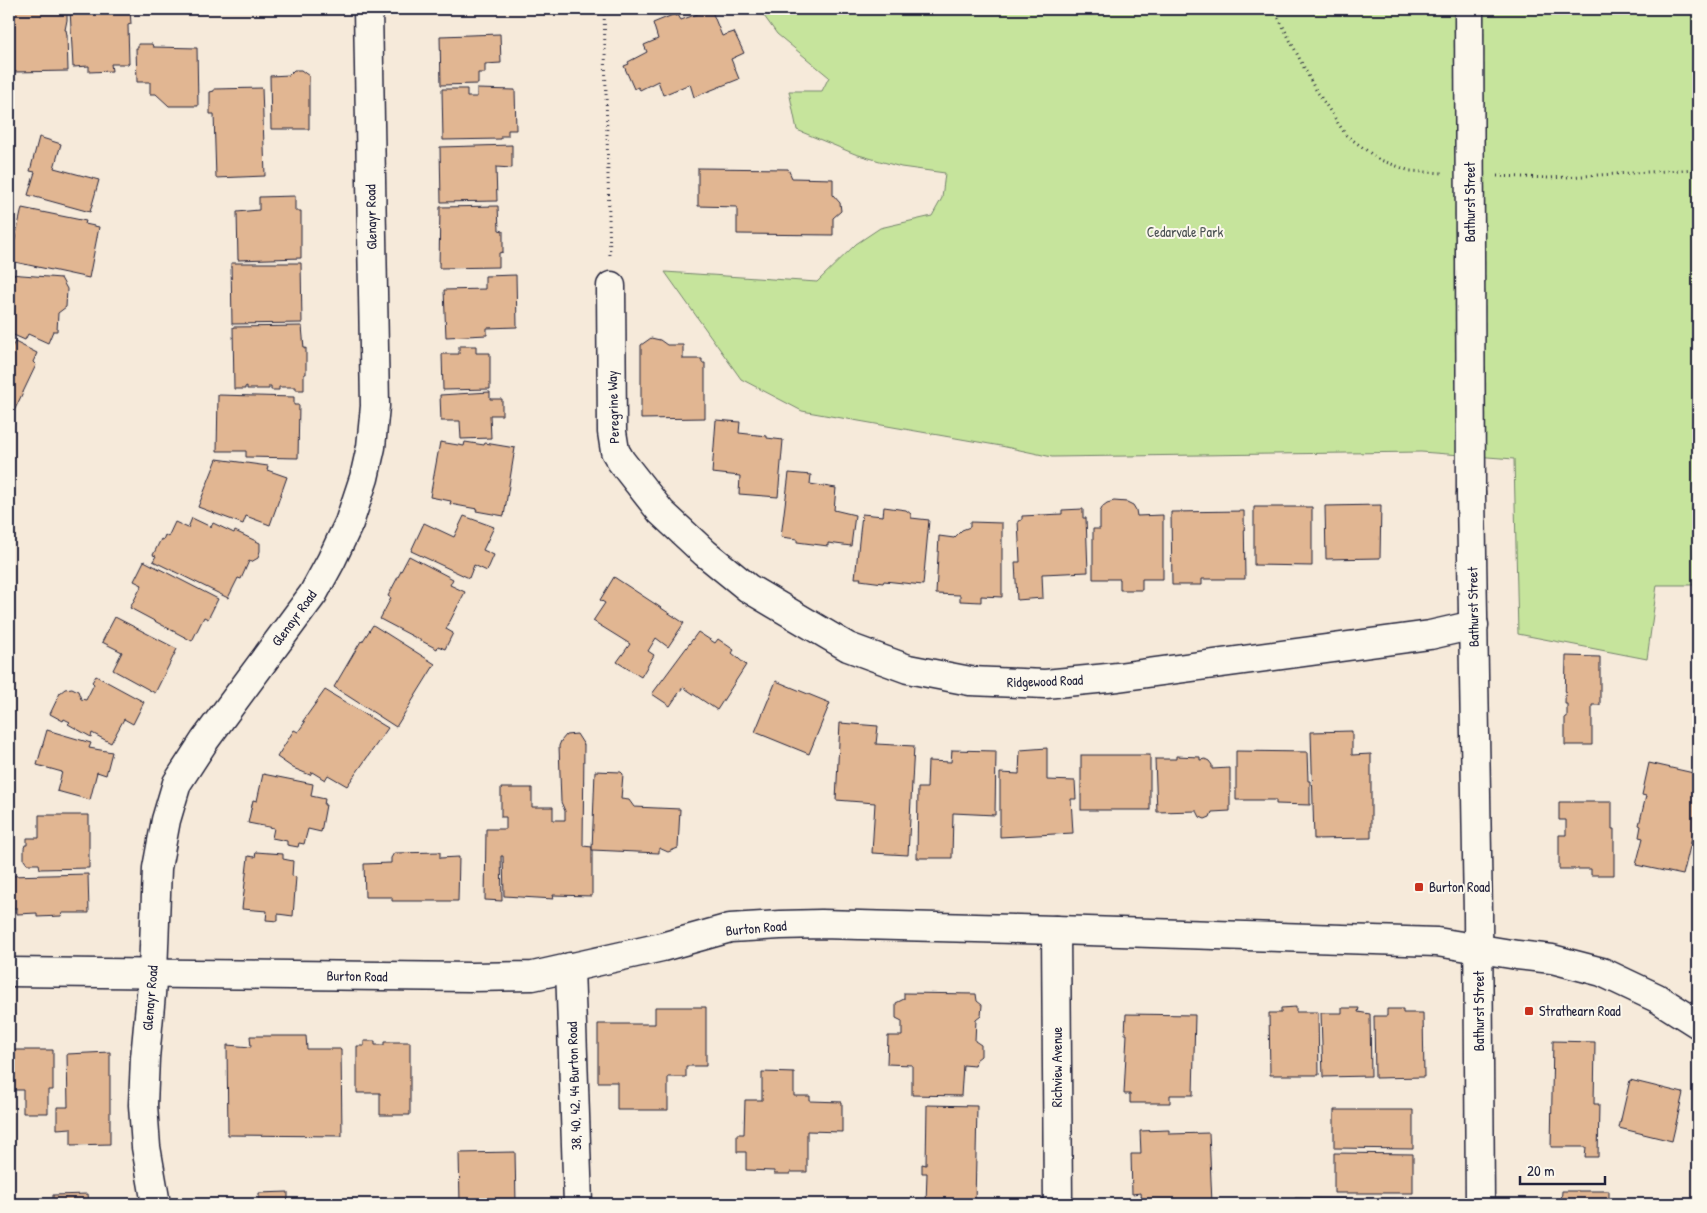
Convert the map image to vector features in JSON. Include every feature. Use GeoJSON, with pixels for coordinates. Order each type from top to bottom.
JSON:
{"type":"FeatureCollection","features":[{"type":"Feature","properties":{"kind":"street","name":"Glenayr Road"},"geometry":{"type":"LineString","coordinates":[[156,1204],[146,1147],[143,1105],[144,1058],[153,973],[157,868],[166,820],[177,783],[205,740],[313,594],[349,523],[366,470],[371,447],[375,406],[368,9]]}},
{"type":"Feature","properties":{"kind":"street","name":"Bathurst Street"},"geometry":{"type":"LineString","coordinates":[[1469,9],[1471,495],[1480,1204]]}},
{"type":"Feature","properties":{"kind":"street","name":"Peregrine Way"},"geometry":{"type":"LineString","coordinates":[[611,286],[612,432],[614,446],[621,461],[661,512]]}},
{"type":"Feature","properties":{"kind":"street","name":"Ridgewood Road"},"geometry":{"type":"LineString","coordinates":[[661,512],[705,553],[748,588],[848,647],[908,669],[970,681],[1045,684],[1118,677],[1430,635],[1474,626]]}},
{"type":"Feature","properties":{"kind":"street","name":"Burton Road"},"geometry":{"type":"LineString","coordinates":[[9,972],[533,976],[662,947],[730,928],[821,924],[1437,942],[1478,949]]}},
{"type":"Feature","properties":{"kind":"street","name":"Richview Avenue"},"geometry":{"type":"LineString","coordinates":[[1056,930],[1058,1204]]}},
{"type":"Feature","properties":{"kind":"street"},"geometry":{"type":"LineString","coordinates":[[1478,949],[1552,959],[1602,972],[1657,998],[1698,1024]]}},
{"type":"Feature","properties":{"kind":"street","name":"38, 40, 42, 44 Burton Road"},"geometry":{"type":"LineString","coordinates":[[570,967],[578,1204]]}},
{"type":"Feature","properties":{"kind":"path"},"geometry":{"type":"LineString","coordinates":[[604,9],[611,286]]}},
{"type":"Feature","properties":{"kind":"green space","name":"Cedarvale Park"},"geometry":{"type":"Polygon","coordinates":[[[759,9],[1698,9],[1698,585],[1657,585],[1647,659],[1518,634],[1514,459],[1421,452],[1052,457],[1001,446],[802,411],[741,379],[665,272],[817,282],[856,244],[880,228],[932,216],[942,198],[945,173],[901,167],[855,154],[797,130],[789,91],[822,91],[829,77],[777,34],[759,9]]]}},
{"type":"Feature","properties":{"kind":"building"},"geometry":{"type":"Polygon","coordinates":[[[14,9],[67,9],[65,30],[67,35],[68,71],[14,72],[14,49],[12,41],[10,41],[10,20],[13,20],[14,9]]]}},
{"type":"Feature","properties":{"kind":"building"},"geometry":{"type":"Polygon","coordinates":[[[70,9],[130,9],[131,24],[128,25],[129,64],[111,64],[112,71],[89,72],[89,66],[73,67],[70,9]]]}},
{"type":"Feature","properties":{"kind":"building"},"geometry":{"type":"Polygon","coordinates":[[[711,9],[722,36],[734,32],[744,53],[731,59],[739,79],[694,97],[690,84],[663,95],[658,81],[640,90],[638,87],[634,89],[624,66],[647,52],[644,45],[658,39],[653,23],[675,14],[681,20],[711,9]]]}},
{"type":"Feature","properties":{"kind":"building"},"geometry":{"type":"Polygon","coordinates":[[[500,34],[501,63],[485,64],[485,73],[478,73],[478,84],[441,85],[440,36],[500,34]]]}},
{"type":"Feature","properties":{"kind":"building"},"geometry":{"type":"Polygon","coordinates":[[[138,44],[152,44],[153,47],[197,48],[198,106],[169,106],[156,94],[150,94],[150,82],[137,82],[136,48],[138,48],[138,44]]]}},
{"type":"Feature","properties":{"kind":"building"},"geometry":{"type":"Polygon","coordinates":[[[294,70],[301,70],[309,76],[309,129],[271,129],[270,76],[289,75],[294,70]]]}},
{"type":"Feature","properties":{"kind":"building"},"geometry":{"type":"Polygon","coordinates":[[[262,88],[265,176],[216,178],[214,114],[210,114],[210,92],[214,91],[214,89],[262,88]]]}},
{"type":"Feature","properties":{"kind":"building"},"geometry":{"type":"Polygon","coordinates":[[[442,89],[467,89],[467,97],[477,97],[477,89],[515,90],[516,130],[508,130],[508,136],[501,136],[501,139],[443,140],[442,89]]]}},
{"type":"Feature","properties":{"kind":"building"},"geometry":{"type":"Polygon","coordinates":[[[39,137],[61,144],[54,168],[99,180],[90,212],[28,195],[35,172],[30,171],[39,137]]]}},
{"type":"Feature","properties":{"kind":"building"},"geometry":{"type":"Polygon","coordinates":[[[512,145],[512,168],[496,167],[497,201],[441,202],[440,147],[512,145]]]}},
{"type":"Feature","properties":{"kind":"building"},"geometry":{"type":"Polygon","coordinates":[[[698,168],[788,169],[792,178],[833,179],[833,195],[840,203],[841,211],[833,218],[833,235],[737,234],[737,207],[698,206],[698,168]]]}},
{"type":"Feature","properties":{"kind":"building"},"geometry":{"type":"Polygon","coordinates":[[[295,196],[295,211],[301,211],[301,258],[238,260],[237,212],[259,210],[259,197],[295,196]]]}},
{"type":"Feature","properties":{"kind":"building"},"geometry":{"type":"Polygon","coordinates":[[[498,206],[499,230],[503,231],[503,252],[499,253],[499,267],[439,268],[440,207],[498,206]]]}},
{"type":"Feature","properties":{"kind":"building"},"geometry":{"type":"Polygon","coordinates":[[[22,208],[86,221],[85,224],[99,227],[89,278],[10,261],[22,208]]]}},
{"type":"Feature","properties":{"kind":"building"},"geometry":{"type":"Polygon","coordinates":[[[231,263],[301,263],[302,323],[232,324],[231,263]]]}},
{"type":"Feature","properties":{"kind":"building"},"geometry":{"type":"Polygon","coordinates":[[[9,274],[61,278],[67,289],[66,307],[58,313],[57,331],[53,331],[48,343],[28,334],[25,340],[9,333],[9,274]]]}},
{"type":"Feature","properties":{"kind":"building"},"geometry":{"type":"Polygon","coordinates":[[[516,275],[517,327],[487,328],[487,335],[446,337],[444,290],[485,289],[485,276],[516,275]]]}},
{"type":"Feature","properties":{"kind":"building"},"geometry":{"type":"Polygon","coordinates":[[[302,326],[304,349],[306,348],[304,390],[296,390],[296,387],[279,387],[279,390],[271,390],[271,386],[269,386],[269,389],[247,389],[247,386],[245,389],[234,389],[233,327],[302,326]]]}},
{"type":"Feature","properties":{"kind":"building"},"geometry":{"type":"Polygon","coordinates":[[[651,338],[660,340],[667,345],[683,345],[683,359],[702,359],[702,363],[705,363],[705,418],[641,419],[641,345],[651,338]]]}},
{"type":"Feature","properties":{"kind":"building"},"geometry":{"type":"Polygon","coordinates":[[[15,342],[37,353],[33,362],[36,365],[15,409],[9,406],[9,347],[11,348],[15,342]]]}},
{"type":"Feature","properties":{"kind":"building"},"geometry":{"type":"Polygon","coordinates":[[[459,346],[476,346],[476,353],[490,353],[490,389],[443,390],[442,354],[459,354],[459,346]]]}},
{"type":"Feature","properties":{"kind":"building"},"geometry":{"type":"Polygon","coordinates":[[[490,392],[490,399],[502,399],[502,415],[490,415],[491,438],[461,439],[460,421],[441,421],[440,395],[490,392]]]}},
{"type":"Feature","properties":{"kind":"building"},"geometry":{"type":"Polygon","coordinates":[[[218,395],[294,397],[294,405],[299,405],[298,458],[246,457],[246,451],[217,451],[218,395]]]}},
{"type":"Feature","properties":{"kind":"building"},"geometry":{"type":"Polygon","coordinates":[[[716,420],[740,422],[739,433],[783,440],[778,497],[739,494],[740,476],[712,473],[716,420]]]}},
{"type":"Feature","properties":{"kind":"building"},"geometry":{"type":"Polygon","coordinates":[[[440,442],[464,446],[465,442],[484,445],[485,443],[515,448],[504,516],[476,511],[477,509],[450,504],[451,501],[430,497],[440,442]]]}},
{"type":"Feature","properties":{"kind":"building"},"geometry":{"type":"Polygon","coordinates":[[[217,459],[268,466],[267,470],[287,477],[270,525],[246,516],[243,524],[198,507],[217,459]]]}},
{"type":"Feature","properties":{"kind":"building"},"geometry":{"type":"Polygon","coordinates":[[[789,473],[811,475],[810,484],[836,488],[834,510],[855,515],[851,546],[828,543],[828,546],[797,542],[797,539],[781,537],[789,473]]]}},
{"type":"Feature","properties":{"kind":"building"},"geometry":{"type":"Polygon","coordinates":[[[1114,501],[1127,502],[1133,505],[1137,516],[1163,515],[1163,579],[1142,579],[1142,590],[1120,590],[1120,579],[1093,579],[1093,529],[1100,529],[1100,512],[1103,506],[1114,501]]]}},
{"type":"Feature","properties":{"kind":"building"},"geometry":{"type":"Polygon","coordinates":[[[1381,505],[1380,558],[1326,559],[1325,506],[1381,505]]]}},
{"type":"Feature","properties":{"kind":"building"},"geometry":{"type":"Polygon","coordinates":[[[884,507],[906,510],[911,514],[911,518],[929,520],[923,585],[884,581],[883,583],[855,578],[862,514],[883,516],[884,507]]]}},
{"type":"Feature","properties":{"kind":"building"},"geometry":{"type":"Polygon","coordinates":[[[1254,507],[1312,507],[1312,566],[1254,565],[1254,507]]]}},
{"type":"Feature","properties":{"kind":"building"},"geometry":{"type":"Polygon","coordinates":[[[1083,509],[1083,518],[1086,518],[1088,572],[1042,574],[1043,598],[1017,600],[1015,562],[1020,562],[1018,521],[1022,520],[1022,516],[1062,514],[1062,510],[1083,509]]]}},
{"type":"Feature","properties":{"kind":"building"},"geometry":{"type":"Polygon","coordinates":[[[1244,511],[1245,579],[1202,579],[1202,585],[1172,585],[1171,512],[1244,511]]]}},
{"type":"Feature","properties":{"kind":"building"},"geometry":{"type":"Polygon","coordinates":[[[464,516],[494,527],[483,550],[494,555],[487,571],[474,565],[469,578],[411,551],[424,523],[454,537],[464,516]]]}},
{"type":"Feature","properties":{"kind":"building"},"geometry":{"type":"Polygon","coordinates":[[[192,518],[211,527],[213,523],[234,533],[235,531],[260,543],[258,558],[251,562],[249,561],[241,579],[238,578],[228,598],[153,561],[156,556],[153,555],[161,539],[163,540],[165,535],[168,537],[175,522],[188,528],[192,518]]]}},
{"type":"Feature","properties":{"kind":"building"},"geometry":{"type":"Polygon","coordinates":[[[970,522],[1002,523],[1002,597],[981,596],[981,602],[960,601],[960,595],[936,594],[939,536],[954,538],[962,530],[970,527],[970,522]]]}},
{"type":"Feature","properties":{"kind":"building"},"geometry":{"type":"Polygon","coordinates":[[[409,556],[453,579],[450,585],[465,592],[446,629],[453,633],[445,649],[438,646],[437,649],[380,619],[391,598],[388,596],[409,556]]]}},
{"type":"Feature","properties":{"kind":"building"},"geometry":{"type":"Polygon","coordinates":[[[144,561],[218,599],[208,619],[204,617],[192,641],[130,608],[142,585],[134,581],[144,561]]]}},
{"type":"Feature","properties":{"kind":"building"},"geometry":{"type":"Polygon","coordinates":[[[614,577],[684,623],[668,647],[656,638],[648,651],[654,655],[641,677],[617,662],[630,644],[593,621],[605,603],[600,600],[614,577]]]}},
{"type":"Feature","properties":{"kind":"building"},"geometry":{"type":"Polygon","coordinates":[[[115,617],[177,649],[155,693],[113,670],[122,652],[102,642],[115,617]]]}},
{"type":"Feature","properties":{"kind":"building"},"geometry":{"type":"Polygon","coordinates":[[[373,625],[435,664],[396,727],[334,687],[361,641],[373,625]]]}},
{"type":"Feature","properties":{"kind":"building"},"geometry":{"type":"Polygon","coordinates":[[[698,632],[715,643],[718,639],[734,650],[732,653],[746,665],[717,710],[683,687],[670,706],[652,694],[698,632]]]}},
{"type":"Feature","properties":{"kind":"building"},"geometry":{"type":"Polygon","coordinates":[[[1566,656],[1600,657],[1600,705],[1592,705],[1592,745],[1565,745],[1565,717],[1567,717],[1567,704],[1565,704],[1566,656]]]}},
{"type":"Feature","properties":{"kind":"building"},"geometry":{"type":"Polygon","coordinates":[[[96,676],[144,702],[133,724],[124,719],[111,743],[92,733],[91,737],[68,724],[70,722],[64,719],[63,721],[50,714],[60,693],[65,689],[72,688],[78,691],[81,699],[86,700],[96,676]]]}},
{"type":"Feature","properties":{"kind":"building"},"geometry":{"type":"Polygon","coordinates":[[[776,681],[830,703],[809,754],[755,732],[776,681]]]}},
{"type":"Feature","properties":{"kind":"building"},"geometry":{"type":"Polygon","coordinates":[[[325,690],[388,728],[347,786],[328,775],[325,780],[312,772],[310,775],[293,768],[277,757],[294,730],[298,732],[305,722],[303,721],[325,690]]]}},
{"type":"Feature","properties":{"kind":"building"},"geometry":{"type":"Polygon","coordinates":[[[840,723],[878,726],[876,744],[914,746],[908,855],[872,853],[875,803],[836,800],[840,723]]]}},
{"type":"Feature","properties":{"kind":"building"},"geometry":{"type":"Polygon","coordinates":[[[47,730],[91,743],[89,748],[112,752],[106,775],[97,772],[90,800],[57,791],[62,772],[37,765],[47,730]]]}},
{"type":"Feature","properties":{"kind":"building"},"geometry":{"type":"Polygon","coordinates":[[[1352,731],[1352,755],[1371,754],[1371,838],[1314,839],[1311,732],[1352,731]]]}},
{"type":"Feature","properties":{"kind":"building"},"geometry":{"type":"Polygon","coordinates":[[[577,734],[584,745],[583,846],[592,847],[592,896],[553,895],[554,899],[504,896],[503,856],[501,856],[502,901],[485,900],[486,829],[506,829],[506,817],[501,817],[501,788],[532,788],[532,807],[553,807],[553,820],[565,820],[565,811],[561,802],[559,746],[566,735],[577,734]]]}},
{"type":"Feature","properties":{"kind":"building"},"geometry":{"type":"Polygon","coordinates":[[[1047,748],[1047,780],[1075,781],[1076,799],[1071,799],[1073,833],[1000,837],[1000,773],[1019,774],[1020,750],[1047,748]]]}},
{"type":"Feature","properties":{"kind":"building"},"geometry":{"type":"Polygon","coordinates":[[[952,750],[996,751],[995,815],[953,813],[952,858],[917,858],[918,788],[927,788],[928,761],[951,762],[952,750]]]}},
{"type":"Feature","properties":{"kind":"building"},"geometry":{"type":"Polygon","coordinates":[[[1236,751],[1307,752],[1310,805],[1276,804],[1276,800],[1236,800],[1236,751]]]}},
{"type":"Feature","properties":{"kind":"building"},"geometry":{"type":"Polygon","coordinates":[[[1081,755],[1150,755],[1150,810],[1081,810],[1081,755]]]}},
{"type":"Feature","properties":{"kind":"building"},"geometry":{"type":"Polygon","coordinates":[[[1176,756],[1200,757],[1200,760],[1205,759],[1209,761],[1212,769],[1230,768],[1230,811],[1212,812],[1210,817],[1205,819],[1200,817],[1197,811],[1157,812],[1155,759],[1176,759],[1176,756]]]}},
{"type":"Feature","properties":{"kind":"building"},"geometry":{"type":"Polygon","coordinates":[[[1649,763],[1698,774],[1698,791],[1695,807],[1698,807],[1698,814],[1683,875],[1636,865],[1643,838],[1639,837],[1641,826],[1639,825],[1646,796],[1642,795],[1649,763]]]}},
{"type":"Feature","properties":{"kind":"building"},"geometry":{"type":"Polygon","coordinates":[[[595,771],[621,772],[623,774],[621,799],[629,800],[634,807],[680,809],[678,848],[668,852],[659,848],[659,853],[592,850],[595,771]]]}},
{"type":"Feature","properties":{"kind":"building"},"geometry":{"type":"Polygon","coordinates":[[[263,774],[313,784],[311,796],[325,799],[324,805],[326,805],[321,832],[308,829],[304,844],[299,843],[298,847],[287,845],[287,841],[272,838],[274,828],[248,823],[253,800],[257,801],[263,774]]]}},
{"type":"Feature","properties":{"kind":"building"},"geometry":{"type":"Polygon","coordinates":[[[1559,802],[1612,802],[1614,875],[1591,875],[1591,869],[1559,869],[1559,835],[1566,835],[1566,820],[1559,820],[1559,802]]]}},
{"type":"Feature","properties":{"kind":"building"},"geometry":{"type":"Polygon","coordinates":[[[39,815],[89,815],[89,868],[40,869],[39,864],[27,864],[24,860],[24,848],[27,845],[27,838],[39,838],[39,815]]]}},
{"type":"Feature","properties":{"kind":"building"},"geometry":{"type":"Polygon","coordinates":[[[256,852],[283,854],[283,859],[293,861],[292,876],[296,877],[293,916],[278,914],[278,921],[266,920],[267,911],[242,909],[248,856],[255,857],[256,852]]]}},
{"type":"Feature","properties":{"kind":"building"},"geometry":{"type":"Polygon","coordinates":[[[440,852],[440,858],[459,857],[458,901],[392,901],[392,897],[365,897],[364,864],[391,863],[394,853],[440,852]]]}},
{"type":"Feature","properties":{"kind":"building"},"geometry":{"type":"Polygon","coordinates":[[[88,874],[89,913],[62,913],[61,916],[37,917],[37,913],[17,914],[17,908],[9,908],[9,876],[88,874]]]}},
{"type":"Feature","properties":{"kind":"building"},"geometry":{"type":"Polygon","coordinates":[[[904,993],[976,994],[977,1001],[982,1005],[981,1016],[976,1020],[975,1041],[981,1045],[981,1056],[976,1060],[975,1066],[963,1065],[961,1096],[912,1095],[912,1065],[887,1064],[888,1036],[902,1036],[902,1021],[896,1018],[896,1003],[904,999],[904,993]]]}},
{"type":"Feature","properties":{"kind":"building"},"geometry":{"type":"Polygon","coordinates":[[[655,1007],[706,1007],[706,1066],[686,1066],[686,1077],[668,1077],[668,1110],[617,1110],[617,1082],[598,1082],[598,1024],[655,1024],[655,1007]]]}},
{"type":"Feature","properties":{"kind":"building"},"geometry":{"type":"Polygon","coordinates":[[[1296,1007],[1296,1012],[1318,1012],[1319,1075],[1270,1075],[1269,1013],[1281,1013],[1281,1008],[1296,1007]]]}},
{"type":"Feature","properties":{"kind":"building"},"geometry":{"type":"Polygon","coordinates":[[[1342,1008],[1359,1008],[1358,1012],[1370,1014],[1371,1076],[1323,1077],[1321,1013],[1342,1013],[1342,1008]]]}},
{"type":"Feature","properties":{"kind":"building"},"geometry":{"type":"Polygon","coordinates":[[[1387,1009],[1403,1009],[1403,1013],[1423,1013],[1424,1077],[1375,1078],[1374,1016],[1387,1016],[1387,1009]]]}},
{"type":"Feature","properties":{"kind":"building"},"geometry":{"type":"Polygon","coordinates":[[[1126,1014],[1195,1015],[1193,1095],[1170,1095],[1170,1103],[1130,1103],[1130,1094],[1124,1094],[1126,1014]]]}},
{"type":"Feature","properties":{"kind":"building"},"geometry":{"type":"Polygon","coordinates":[[[250,1036],[306,1036],[307,1049],[341,1049],[342,1136],[228,1135],[227,1045],[251,1047],[250,1036]]]}},
{"type":"Feature","properties":{"kind":"building"},"geometry":{"type":"Polygon","coordinates":[[[364,1041],[375,1041],[375,1045],[384,1045],[384,1042],[410,1042],[410,1115],[380,1115],[380,1093],[357,1093],[357,1046],[364,1046],[364,1041]]]}},
{"type":"Feature","properties":{"kind":"building"},"geometry":{"type":"Polygon","coordinates":[[[1553,1041],[1595,1042],[1594,1104],[1599,1104],[1598,1157],[1585,1157],[1586,1147],[1551,1147],[1553,1041]]]}},
{"type":"Feature","properties":{"kind":"building"},"geometry":{"type":"Polygon","coordinates":[[[9,1050],[53,1050],[53,1090],[48,1090],[48,1113],[23,1113],[23,1090],[9,1090],[9,1050]]]}},
{"type":"Feature","properties":{"kind":"building"},"geometry":{"type":"Polygon","coordinates":[[[110,1052],[110,1144],[71,1145],[71,1128],[57,1129],[57,1107],[68,1107],[67,1054],[110,1052]]]}},
{"type":"Feature","properties":{"kind":"building"},"geometry":{"type":"Polygon","coordinates":[[[762,1072],[794,1073],[794,1096],[810,1096],[810,1101],[842,1102],[842,1132],[807,1131],[807,1172],[774,1174],[774,1171],[746,1170],[746,1152],[737,1152],[737,1134],[744,1134],[745,1100],[762,1100],[762,1072]]]}},
{"type":"Feature","properties":{"kind":"building"},"geometry":{"type":"Polygon","coordinates":[[[1630,1080],[1683,1093],[1672,1141],[1619,1128],[1630,1080]]]}},
{"type":"Feature","properties":{"kind":"building"},"geometry":{"type":"Polygon","coordinates":[[[927,1105],[977,1106],[975,1204],[926,1204],[927,1173],[922,1173],[922,1164],[926,1165],[927,1105]]]}},
{"type":"Feature","properties":{"kind":"building"},"geometry":{"type":"Polygon","coordinates":[[[1334,1110],[1413,1110],[1413,1149],[1334,1148],[1334,1110]]]}},
{"type":"Feature","properties":{"kind":"building"},"geometry":{"type":"Polygon","coordinates":[[[1169,1130],[1169,1134],[1209,1133],[1212,1204],[1142,1204],[1141,1193],[1132,1194],[1131,1154],[1141,1154],[1140,1131],[1169,1130]]]}},
{"type":"Feature","properties":{"kind":"building"},"geometry":{"type":"Polygon","coordinates":[[[515,1152],[516,1204],[460,1204],[459,1153],[515,1152]]]}},
{"type":"Feature","properties":{"kind":"building"},"geometry":{"type":"Polygon","coordinates":[[[1334,1153],[1413,1154],[1413,1193],[1334,1193],[1334,1153]]]}},
{"type":"Feature","properties":{"kind":"building"},"geometry":{"type":"Polygon","coordinates":[[[1562,1191],[1609,1191],[1609,1204],[1561,1204],[1562,1191]]]}},
{"type":"Feature","properties":{"kind":"building"},"geometry":{"type":"Polygon","coordinates":[[[288,1192],[288,1204],[259,1204],[259,1193],[288,1192]]]}},
{"type":"Feature","properties":{"kind":"building"},"geometry":{"type":"Polygon","coordinates":[[[88,1194],[89,1204],[42,1204],[42,1199],[53,1199],[53,1195],[88,1194]]]}},
{"type":"Feature","properties":{"kind":"building"},"geometry":{"type":"Polygon","coordinates":[[[1295,1198],[1396,1199],[1396,1204],[1295,1204],[1295,1198]]]}},
{"type":"Feature","properties":{"kind":"place","name":"Burton Road"},"geometry":{"type":"Point","coordinates":[1419,887]}},
{"type":"Feature","properties":{"kind":"place","name":"Strathearn Road"},"geometry":{"type":"Point","coordinates":[1529,1011]}}]}
